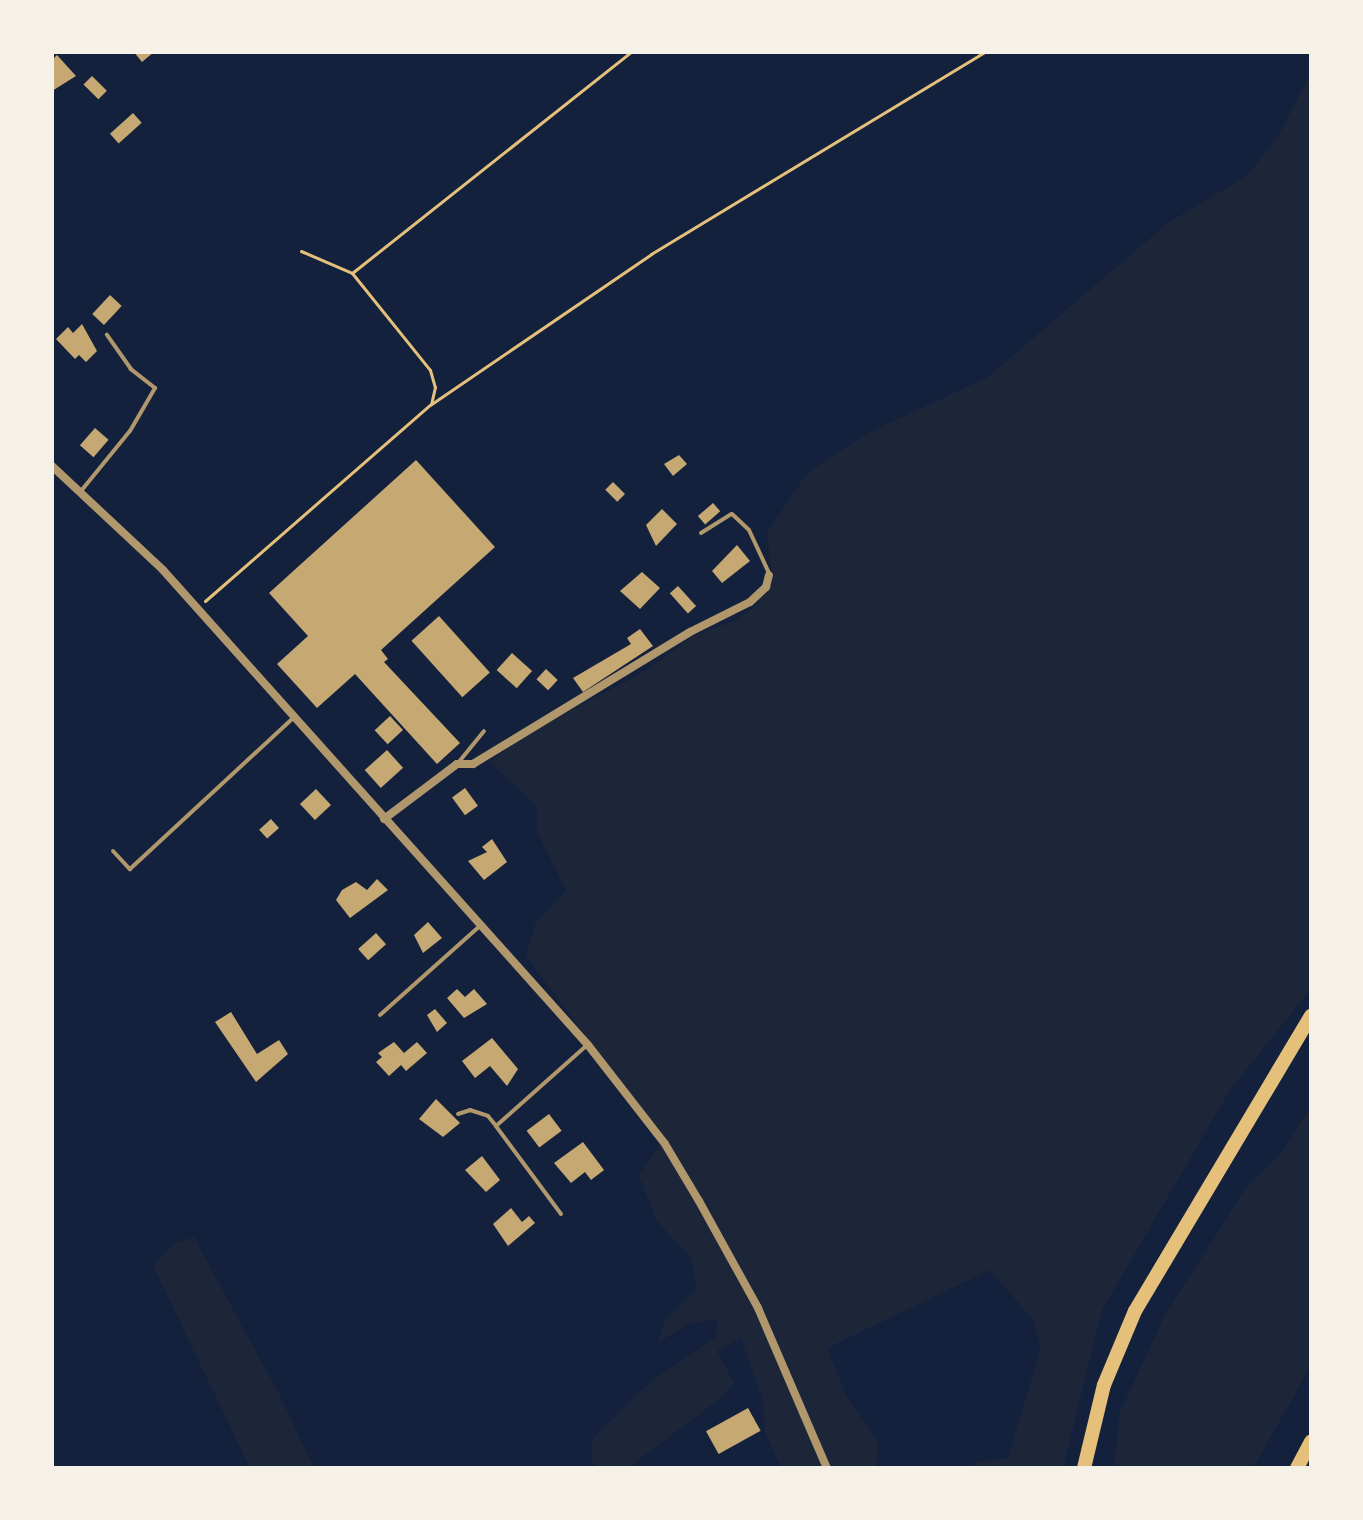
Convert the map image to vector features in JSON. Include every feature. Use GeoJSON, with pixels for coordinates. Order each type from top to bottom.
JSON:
{"type":"FeatureCollection","features":[{"type":"Feature","properties":{"kind":"main road"},"geometry":{"type":"LineString","coordinates":[[1084,1468],[1104,1385],[1135,1311],[1311,1016]]}},
{"type":"Feature","properties":{"kind":"main road"},"geometry":{"type":"LineString","coordinates":[[1297,1468],[1311,1442]]}},
{"type":"Feature","properties":{"kind":"street"},"geometry":{"type":"LineString","coordinates":[[52,466],[81,491],[196,608],[482,924],[588,1045],[665,1144],[758,1308],[827,1468]]}},
{"type":"Feature","properties":{"kind":"street"},"geometry":{"type":"LineString","coordinates":[[384,819],[457,764],[473,764],[690,632],[739,608],[766,587],[769,575]]}},
{"type":"Feature","properties":{"kind":"lane"},"geometry":{"type":"LineString","coordinates":[[81,491],[130,431],[155,388],[131,369],[107,335]]}},
{"type":"Feature","properties":{"kind":"lane"},"geometry":{"type":"LineString","coordinates":[[701,533],[723,515],[738,518],[765,555],[769,575]]}},
{"type":"Feature","properties":{"kind":"lane"},"geometry":{"type":"LineString","coordinates":[[113,851],[130,869],[293,718]]}},
{"type":"Feature","properties":{"kind":"lane"},"geometry":{"type":"LineString","coordinates":[[457,764],[484,731]]}},
{"type":"Feature","properties":{"kind":"lane"},"geometry":{"type":"LineString","coordinates":[[380,1015],[482,924]]}},
{"type":"Feature","properties":{"kind":"lane"},"geometry":{"type":"LineString","coordinates":[[496,1126],[588,1045]]}},
{"type":"Feature","properties":{"kind":"lane"},"geometry":{"type":"LineString","coordinates":[[458,1114],[470,1110],[488,1116],[561,1214]]}},
{"type":"Feature","properties":{"kind":"path"},"geometry":{"type":"LineString","coordinates":[[352,273],[631,52]]}},
{"type":"Feature","properties":{"kind":"path"},"geometry":{"type":"LineString","coordinates":[[196,608],[430,405],[651,254],[984,52]]}},
{"type":"Feature","properties":{"kind":"path"},"geometry":{"type":"LineString","coordinates":[[301,251],[352,273],[430,370],[435,387],[430,405]]}},
{"type":"Feature","properties":{"kind":"shaded area"},"geometry":{"type":"Polygon","coordinates":[[[1311,72],[1311,989],[1230,1090],[1102,1310],[1063,1468],[970,1468],[979,1461],[1008,1458],[1041,1347],[1033,1320],[990,1270],[827,1348],[847,1397],[878,1441],[876,1468],[781,1468],[765,1432],[763,1401],[741,1338],[717,1351],[734,1383],[721,1398],[628,1468],[597,1468],[591,1459],[593,1438],[650,1382],[716,1337],[717,1319],[689,1324],[657,1343],[665,1320],[697,1288],[691,1258],[657,1221],[639,1176],[663,1139],[526,956],[535,924],[566,890],[537,832],[537,806],[489,762],[528,733],[644,672],[693,636],[737,620],[754,607],[772,578],[767,532],[808,472],[868,433],[988,377],[1169,222],[1247,176],[1280,133],[1311,72]]]}},
{"type":"Feature","properties":{"kind":"shaded area"},"geometry":{"type":"Polygon","coordinates":[[[1311,1106],[1311,1366],[1253,1468],[1114,1468],[1120,1412],[1165,1315],[1249,1183],[1280,1155],[1311,1106]]]}},
{"type":"Feature","properties":{"kind":"shaded area"},"geometry":{"type":"Polygon","coordinates":[[[194,1237],[280,1396],[314,1468],[250,1468],[153,1266],[171,1245],[194,1237]]]}},
{"type":"Feature","properties":{"kind":"building"},"geometry":{"type":"Polygon","coordinates":[[[134,52],[154,52],[142,62],[134,52]]]}},
{"type":"Feature","properties":{"kind":"building"},"geometry":{"type":"Polygon","coordinates":[[[57,55],[76,76],[52,91],[52,60],[57,55]]]}},
{"type":"Feature","properties":{"kind":"building"},"geometry":{"type":"Polygon","coordinates":[[[92,76],[107,91],[98,99],[84,84],[92,76]]]}},
{"type":"Feature","properties":{"kind":"building"},"geometry":{"type":"Polygon","coordinates":[[[133,113],[142,123],[119,143],[110,134],[133,113]]]}},
{"type":"Feature","properties":{"kind":"building"},"geometry":{"type":"Polygon","coordinates":[[[110,295],[122,306],[104,325],[92,314],[110,295]]]}},
{"type":"Feature","properties":{"kind":"building"},"geometry":{"type":"Polygon","coordinates":[[[82,324],[97,351],[86,362],[79,355],[75,359],[56,339],[68,327],[73,333],[82,324]]]}},
{"type":"Feature","properties":{"kind":"building"},"geometry":{"type":"Polygon","coordinates":[[[95,428],[109,440],[93,457],[80,445],[95,428]]]}},
{"type":"Feature","properties":{"kind":"building"},"geometry":{"type":"Polygon","coordinates":[[[679,455],[687,464],[673,476],[664,464],[679,455]]]}},
{"type":"Feature","properties":{"kind":"building"},"geometry":{"type":"Polygon","coordinates":[[[416,460],[495,547],[381,650],[388,659],[384,662],[460,743],[437,764],[355,674],[317,708],[277,664],[308,636],[269,593],[416,460]]]}},
{"type":"Feature","properties":{"kind":"building"},"geometry":{"type":"Polygon","coordinates":[[[613,482],[625,494],[617,502],[605,490],[613,482]]]}},
{"type":"Feature","properties":{"kind":"building"},"geometry":{"type":"Polygon","coordinates":[[[713,503],[720,511],[705,524],[698,516],[713,503]]]}},
{"type":"Feature","properties":{"kind":"building"},"geometry":{"type":"Polygon","coordinates":[[[662,509],[677,524],[656,546],[646,525],[662,509]]]}},
{"type":"Feature","properties":{"kind":"building"},"geometry":{"type":"Polygon","coordinates":[[[737,545],[750,561],[722,583],[712,571],[737,545]]]}},
{"type":"Feature","properties":{"kind":"building"},"geometry":{"type":"Polygon","coordinates":[[[642,572],[660,588],[640,609],[620,591],[642,572]]]}},
{"type":"Feature","properties":{"kind":"building"},"geometry":{"type":"Polygon","coordinates":[[[678,586],[696,606],[688,613],[670,593],[678,586]]]}},
{"type":"Feature","properties":{"kind":"building"},"geometry":{"type":"Polygon","coordinates":[[[439,616],[490,672],[462,697],[412,641],[439,616]]]}},
{"type":"Feature","properties":{"kind":"building"},"geometry":{"type":"Polygon","coordinates":[[[640,629],[653,646],[583,692],[573,678],[631,644],[627,638],[640,629]]]}},
{"type":"Feature","properties":{"kind":"building"},"geometry":{"type":"Polygon","coordinates":[[[512,653],[532,671],[517,688],[497,670],[512,653]]]}},
{"type":"Feature","properties":{"kind":"building"},"geometry":{"type":"Polygon","coordinates":[[[546,669],[558,680],[548,690],[536,679],[546,669]]]}},
{"type":"Feature","properties":{"kind":"building"},"geometry":{"type":"Polygon","coordinates":[[[390,716],[403,730],[388,744],[375,730],[390,716]]]}},
{"type":"Feature","properties":{"kind":"building"},"geometry":{"type":"Polygon","coordinates":[[[387,750],[403,768],[381,788],[365,770],[387,750]]]}},
{"type":"Feature","properties":{"kind":"building"},"geometry":{"type":"Polygon","coordinates":[[[465,788],[478,806],[465,815],[452,797],[465,788]]]}},
{"type":"Feature","properties":{"kind":"building"},"geometry":{"type":"Polygon","coordinates":[[[316,789],[331,805],[315,820],[300,804],[316,789]]]}},
{"type":"Feature","properties":{"kind":"building"},"geometry":{"type":"Polygon","coordinates":[[[271,819],[279,828],[267,839],[259,830],[271,819]]]}},
{"type":"Feature","properties":{"kind":"building"},"geometry":{"type":"Polygon","coordinates":[[[492,839],[507,862],[484,880],[468,861],[487,852],[482,847],[492,839]]]}},
{"type":"Feature","properties":{"kind":"building"},"geometry":{"type":"Polygon","coordinates":[[[377,879],[388,890],[350,918],[336,900],[342,890],[356,882],[367,890],[377,879]]]}},
{"type":"Feature","properties":{"kind":"building"},"geometry":{"type":"Polygon","coordinates":[[[428,922],[442,938],[423,953],[414,935],[428,922]]]}},
{"type":"Feature","properties":{"kind":"building"},"geometry":{"type":"Polygon","coordinates":[[[376,933],[386,944],[368,960],[358,949],[376,933]]]}},
{"type":"Feature","properties":{"kind":"building"},"geometry":{"type":"Polygon","coordinates":[[[457,989],[465,997],[474,989],[487,1004],[464,1018],[447,998],[457,989]]]}},
{"type":"Feature","properties":{"kind":"building"},"geometry":{"type":"Polygon","coordinates":[[[435,1009],[447,1023],[437,1032],[427,1015],[435,1009]]]}},
{"type":"Feature","properties":{"kind":"building"},"geometry":{"type":"Polygon","coordinates":[[[231,1012],[257,1054],[279,1040],[288,1054],[256,1082],[215,1022],[231,1012]]]}},
{"type":"Feature","properties":{"kind":"building"},"geometry":{"type":"Polygon","coordinates":[[[492,1038],[518,1069],[507,1086],[490,1066],[475,1078],[462,1061],[492,1038]]]}},
{"type":"Feature","properties":{"kind":"building"},"geometry":{"type":"Polygon","coordinates":[[[394,1042],[404,1053],[417,1042],[427,1053],[406,1071],[401,1065],[389,1076],[376,1062],[382,1057],[378,1053],[394,1042]]]}},
{"type":"Feature","properties":{"kind":"building"},"geometry":{"type":"Polygon","coordinates":[[[436,1099],[460,1123],[443,1137],[419,1119],[436,1099]]]}},
{"type":"Feature","properties":{"kind":"building"},"geometry":{"type":"Polygon","coordinates":[[[549,1114],[562,1131],[539,1148],[527,1131],[549,1114]]]}},
{"type":"Feature","properties":{"kind":"building"},"geometry":{"type":"Polygon","coordinates":[[[583,1142],[604,1170],[591,1180],[585,1172],[571,1183],[554,1163],[583,1142]]]}},
{"type":"Feature","properties":{"kind":"building"},"geometry":{"type":"Polygon","coordinates":[[[482,1156],[500,1180],[486,1192],[465,1170],[482,1156]]]}},
{"type":"Feature","properties":{"kind":"building"},"geometry":{"type":"Polygon","coordinates":[[[511,1208],[522,1222],[529,1216],[535,1223],[508,1246],[493,1224],[511,1208]]]}},
{"type":"Feature","properties":{"kind":"building"},"geometry":{"type":"Polygon","coordinates":[[[748,1408],[761,1431],[719,1454],[706,1431],[748,1408]]]}}]}
